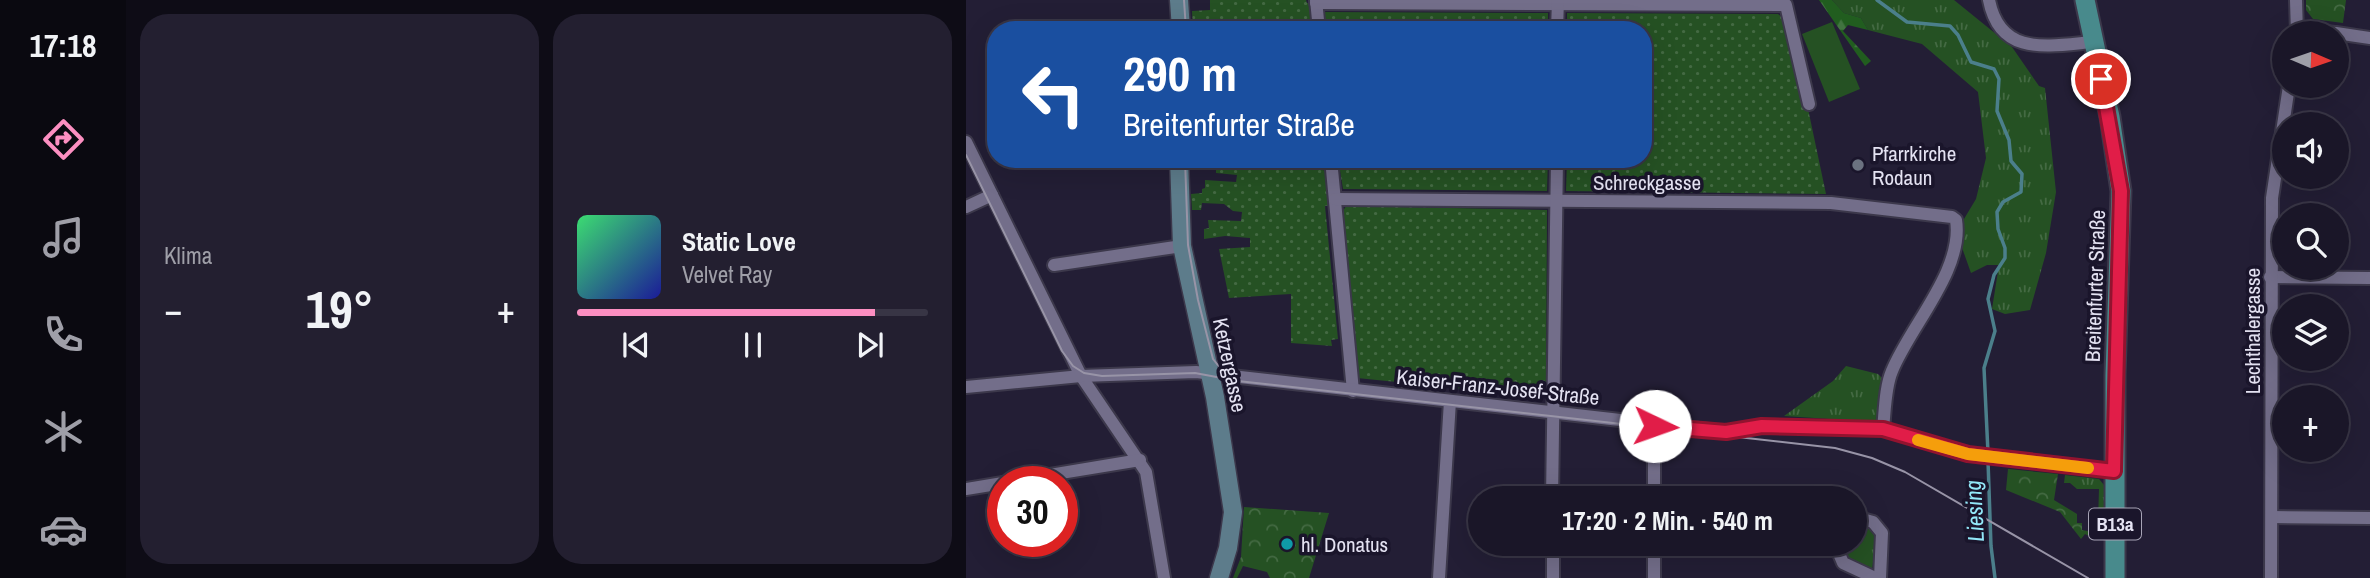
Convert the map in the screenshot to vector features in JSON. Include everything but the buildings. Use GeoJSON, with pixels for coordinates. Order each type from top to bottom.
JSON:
{"type":"FeatureCollection","features":[{"type":"Feature","properties":{"kind":"main road"},"geometry":{"type":"LineString","coordinates":[[1179,0],[1180,21]]}},
{"type":"Feature","properties":{"kind":"main road","name":"Breitenfurter Straße"},"geometry":{"type":"LineString","coordinates":[[2085,0],[2110,117],[2121,191],[2114,471],[2115,578]]}},
{"type":"Feature","properties":{"kind":"main road","name":"Ketzergasse"},"geometry":{"type":"LineString","coordinates":[[1179,168],[1182,246],[1215,397],[1233,512],[1230,538],[1219,578]]}},
{"type":"Feature","properties":{"kind":"street"},"geometry":{"type":"LineString","coordinates":[[1989,0],[1997,24],[2015,40],[2039,46],[2093,42]]}},
{"type":"Feature","properties":{"kind":"street"},"geometry":{"type":"LineString","coordinates":[[2296,0],[2297,21]]}},
{"type":"Feature","properties":{"kind":"street"},"geometry":{"type":"LineString","coordinates":[[1318,21],[1316,1],[1786,5],[1809,104]]}},
{"type":"Feature","properties":{"kind":"street"},"geometry":{"type":"LineString","coordinates":[[1558,3],[1558,21]]}},
{"type":"Feature","properties":{"kind":"street"},"geometry":{"type":"LineString","coordinates":[[2349,35],[2370,38]]}},
{"type":"Feature","properties":{"kind":"street","name":"Lechthalergasse"},"geometry":{"type":"LineString","coordinates":[[2271,578],[2272,198],[2287,98]]}},
{"type":"Feature","properties":{"kind":"street"},"geometry":{"type":"LineString","coordinates":[[966,142],[1081,376],[1146,472],[1164,578]]}},
{"type":"Feature","properties":{"kind":"street"},"geometry":{"type":"LineString","coordinates":[[1332,168],[1353,391]]}},
{"type":"Feature","properties":{"kind":"street"},"geometry":{"type":"LineString","coordinates":[[1552,486],[1557,168]]}},
{"type":"Feature","properties":{"kind":"street"},"geometry":{"type":"LineString","coordinates":[[966,207],[992,195]]}},
{"type":"Feature","properties":{"kind":"street","name":"Schreckgasse"},"geometry":{"type":"LineString","coordinates":[[1335,199],[1831,203],[1956,220],[1950,264],[1890,374],[1883,429]]}},
{"type":"Feature","properties":{"kind":"street"},"geometry":{"type":"LineString","coordinates":[[1054,265],[1182,246]]}},
{"type":"Feature","properties":{"kind":"street"},"geometry":{"type":"LineString","coordinates":[[2270,277],[2370,278]]}},
{"type":"Feature","properties":{"kind":"street","name":"Kaiser-Franz-Josef-Straße"},"geometry":{"type":"LineString","coordinates":[[966,387],[1081,376],[1208,374],[1726,432],[1762,426],[1883,429],[1968,454],[2114,471]]}},
{"type":"Feature","properties":{"kind":"street"},"geometry":{"type":"LineString","coordinates":[[1439,578],[1450,401]]}},
{"type":"Feature","properties":{"kind":"street"},"geometry":{"type":"LineString","coordinates":[[1654,424],[1654,486]]}},
{"type":"Feature","properties":{"kind":"street"},"geometry":{"type":"LineString","coordinates":[[1078,470],[1140,460]]}},
{"type":"Feature","properties":{"kind":"street"},"geometry":{"type":"LineString","coordinates":[[966,489],[987,486]]}},
{"type":"Feature","properties":{"kind":"street"},"geometry":{"type":"LineString","coordinates":[[2272,517],[2370,518]]}},
{"type":"Feature","properties":{"kind":"street"},"geometry":{"type":"LineString","coordinates":[[1840,556],[1843,563],[1877,578],[1882,533],[1873,522],[1867,520]]}},
{"type":"Feature","properties":{"kind":"street"},"geometry":{"type":"LineString","coordinates":[[1553,556],[1553,578]]}},
{"type":"Feature","properties":{"kind":"street"},"geometry":{"type":"LineString","coordinates":[[1654,556],[1654,578]]}},
{"type":"Feature","properties":{"kind":"green space"},"geometry":{"type":"Polygon","coordinates":[[[1210,0],[1306,0],[1307,3],[1313,4],[1315,21],[1193,21],[1192,11],[1210,10],[1210,0]]]}},
{"type":"Feature","properties":{"kind":"green space"},"geometry":{"type":"Polygon","coordinates":[[[1819,0],[1832,0],[1844,13],[1861,18],[1868,30],[1848,25],[1843,31],[1871,61],[1865,66],[1819,0]]]}},
{"type":"Feature","properties":{"kind":"green space"},"geometry":{"type":"Polygon","coordinates":[[[1832,0],[1954,0],[2012,47],[2039,86],[2045,88],[2056,192],[2046,253],[2030,310],[2005,314],[1992,309],[1999,265],[1987,265],[1971,273],[1960,242],[1964,219],[1976,199],[1986,158],[1978,92],[1922,44],[1868,30],[1861,18],[1844,13],[1832,0]]]}},
{"type":"Feature","properties":{"kind":"green space"},"geometry":{"type":"Polygon","coordinates":[[[2306,0],[2346,0],[2343,21],[2313,19],[2306,10],[2306,0]]]}},
{"type":"Feature","properties":{"kind":"green space"},"geometry":{"type":"Polygon","coordinates":[[[1325,12],[1548,13],[1548,21],[1325,21],[1325,12]]]}},
{"type":"Feature","properties":{"kind":"green space"},"geometry":{"type":"Polygon","coordinates":[[[1567,13],[1778,14],[1783,18],[1802,104],[1807,104],[1826,194],[1566,191],[1567,168],[1652,168],[1652,21],[1567,21],[1567,13]]]}},
{"type":"Feature","properties":{"kind":"green space"},"geometry":{"type":"Polygon","coordinates":[[[1832,22],[1860,89],[1829,102],[1802,34],[1832,22]]]}},
{"type":"Feature","properties":{"kind":"green space"},"geometry":{"type":"Polygon","coordinates":[[[1216,168],[1322,168],[1329,171],[1332,205],[1325,206],[1338,339],[1331,340],[1332,346],[1291,343],[1291,294],[1229,298],[1219,249],[1250,247],[1250,238],[1225,236],[1204,239],[1204,229],[1209,228],[1208,220],[1241,221],[1242,212],[1233,211],[1224,204],[1202,203],[1201,210],[1192,210],[1191,194],[1202,193],[1205,180],[1236,182],[1237,175],[1216,173],[1216,168]]]}},
{"type":"Feature","properties":{"kind":"green space"},"geometry":{"type":"Polygon","coordinates":[[[1340,168],[1548,168],[1547,191],[1343,189],[1340,168]]]}},
{"type":"Feature","properties":{"kind":"green space"},"geometry":{"type":"Polygon","coordinates":[[[1346,206],[1547,210],[1546,397],[1357,378],[1343,211],[1346,206]]]}},
{"type":"Feature","properties":{"kind":"green space"},"geometry":{"type":"Polygon","coordinates":[[[1846,366],[1878,374],[1882,378],[1878,413],[1881,419],[1877,422],[1784,416],[1833,381],[1846,366]]]}},
{"type":"Feature","properties":{"kind":"green space"},"geometry":{"type":"Polygon","coordinates":[[[2008,469],[2058,474],[2054,500],[2077,514],[2077,523],[2082,523],[2082,530],[2092,532],[2089,536],[2085,534],[2081,539],[2060,512],[2006,490],[2008,469]]]}},
{"type":"Feature","properties":{"kind":"green space"},"geometry":{"type":"Polygon","coordinates":[[[2065,475],[2099,479],[2104,485],[2104,523],[2098,523],[2099,489],[2077,489],[2070,483],[2064,483],[2065,475]]]}},
{"type":"Feature","properties":{"kind":"green space"},"geometry":{"type":"Polygon","coordinates":[[[1244,507],[1329,513],[1309,578],[1270,578],[1267,572],[1243,566],[1237,578],[1233,578],[1241,557],[1244,507]]]}},
{"type":"Feature","properties":{"kind":"green space"},"geometry":{"type":"Polygon","coordinates":[[[1868,524],[1877,534],[1872,570],[1845,556],[1867,556],[1868,524]]]}},
{"type":"Feature","properties":{"kind":"waterway","name":"Liesing"},"geometry":{"type":"LineString","coordinates":[[1877,0],[1907,22],[1950,26],[1958,35],[1971,62],[1994,69],[1999,79],[1997,111],[2009,140],[2011,161],[2022,174],[2021,192],[2003,202],[1997,212],[2005,258],[1994,275],[1988,299],[1995,331],[1984,368],[1988,453]]}},
{"type":"Feature","properties":{"kind":"waterway","name":"Liesing"},"geometry":{"type":"LineString","coordinates":[[1988,461],[1995,578]]}},
{"type":"Feature","properties":{"kind":"tram line"},"geometry":{"type":"LineString","coordinates":[[1184,0],[1185,21]]}},
{"type":"Feature","properties":{"kind":"tram line"},"geometry":{"type":"LineString","coordinates":[[966,155],[1062,351],[1073,366],[1084,373],[1102,376],[1195,373],[1238,381],[1835,448],[1872,458],[1905,472],[2088,578]]}},
{"type":"Feature","properties":{"kind":"tram line"},"geometry":{"type":"LineString","coordinates":[[1185,168],[1188,245],[1198,300],[1213,359],[1221,369],[1234,375]]}},
{"type":"Feature","properties":{"kind":"slow traffic"},"geometry":{"type":"LineString","coordinates":[[1918,440],[1968,454],[2088,468]]}},
{"type":"Feature","properties":{"kind":"place","name":"Pfarrkirche Rodaun"},"geometry":{"type":"Point","coordinates":[1858,165]}},
{"type":"Feature","properties":{"kind":"place","name":"hl. Donatus"},"geometry":{"type":"Point","coordinates":[1287,544]}},
{"type":"Feature","properties":{"kind":"route"},"geometry":{"type":"LineString","coordinates":[[1655,426],[1654,424],[1726,432],[1762,426],[1828,425],[1883,429],[1968,454],[2114,471],[2122,217],[2120,173],[2101,79]]}}]}
